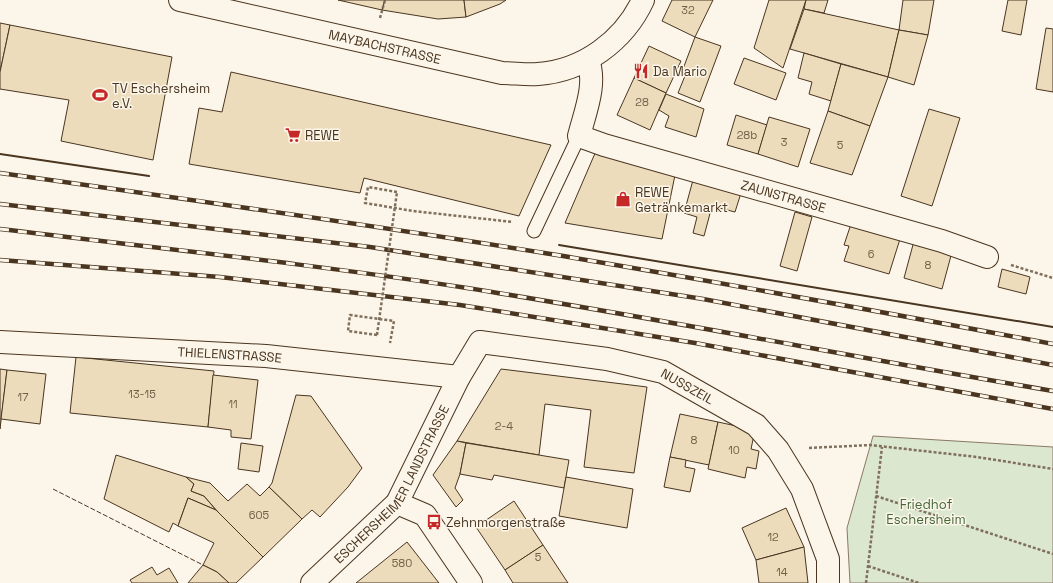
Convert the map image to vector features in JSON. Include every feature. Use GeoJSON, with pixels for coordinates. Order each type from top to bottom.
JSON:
{"type":"FeatureCollection","features":[{"type":"Feature","properties":{"kind":"street","name":"MAYBACHSTRASSE"},"geometry":{"type":"LineString","coordinates":[[180,0],[502,73],[539,74],[572,68],[588,60],[609,45],[624,29],[643,0]]}},
{"type":"Feature","properties":{"kind":"street"},"geometry":{"type":"LineString","coordinates":[[579,136],[592,79],[592,69],[588,60]]}},
{"type":"Feature","properties":{"kind":"street","name":"ZAUNSTRASSE"},"geometry":{"type":"LineString","coordinates":[[579,136],[604,145],[942,241],[986,257]]}},
{"type":"Feature","properties":{"kind":"street","name":"THIELENSTRASSE"},"geometry":{"type":"LineString","coordinates":[[0,342],[266,356],[459,378]]}},
{"type":"Feature","properties":{"kind":"street","name":"NUSSZEIL"},"geometry":{"type":"LineString","coordinates":[[459,378],[480,342],[607,359],[663,372],[756,424],[778,450],[802,490],[828,559],[828,583]]}},
{"type":"Feature","properties":{"kind":"street","name":"ESCHERSHEIMER LANDSTRASSE"},"geometry":{"type":"LineString","coordinates":[[312,583],[397,504],[459,378]]}},
{"type":"Feature","properties":{"kind":"street"},"geometry":{"type":"LineString","coordinates":[[397,504],[425,515],[471,583]]}},
{"type":"Feature","properties":{"kind":"lane"},"geometry":{"type":"LineString","coordinates":[[534,231],[579,136]]}},
{"type":"Feature","properties":{"kind":"path"},"geometry":{"type":"LineString","coordinates":[[380,18],[385,0]]}},
{"type":"Feature","properties":{"kind":"path"},"geometry":{"type":"LineString","coordinates":[[394,321],[350,315],[348,331],[377,335],[397,192],[368,187],[365,203],[414,211],[519,223]]}},
{"type":"Feature","properties":{"kind":"path"},"geometry":{"type":"LineString","coordinates":[[986,257],[1053,278]]}},
{"type":"Feature","properties":{"kind":"path"},"geometry":{"type":"LineString","coordinates":[[778,450],[870,445],[977,457],[1045,466],[1053,469]]}},
{"type":"Feature","properties":{"kind":"path"},"geometry":{"type":"LineString","coordinates":[[866,583],[882,447]]}},
{"type":"Feature","properties":{"kind":"path"},"geometry":{"type":"LineString","coordinates":[[876,496],[1053,554]]}},
{"type":"Feature","properties":{"kind":"path"},"geometry":{"type":"LineString","coordinates":[[868,566],[920,583]]}},
{"type":"Feature","properties":{"kind":"green space","name":"Friedhof Eschersheim"},"geometry":{"type":"Polygon","coordinates":[[[873,436],[1053,447],[1053,583],[850,583],[847,528],[873,436]]]}},
{"type":"Feature","properties":{"kind":"building"},"geometry":{"type":"Polygon","coordinates":[[[338,0],[385,0],[382,10],[338,0]]]}},
{"type":"Feature","properties":{"kind":"building"},"geometry":{"type":"Polygon","coordinates":[[[385,0],[464,0],[466,17],[438,19],[382,10],[385,0]]]}},
{"type":"Feature","properties":{"kind":"building"},"geometry":{"type":"Polygon","coordinates":[[[464,0],[506,0],[500,4],[466,17],[464,0]]]}},
{"type":"Feature","properties":{"kind":"building"},"geometry":{"type":"Polygon","coordinates":[[[672,0],[713,0],[695,37],[662,21],[672,0]]]}},
{"type":"Feature","properties":{"kind":"building"},"geometry":{"type":"Polygon","coordinates":[[[769,0],[806,0],[783,68],[754,48],[769,0]]]}},
{"type":"Feature","properties":{"kind":"building"},"geometry":{"type":"Polygon","coordinates":[[[806,0],[828,0],[824,13],[804,9],[806,0]]]}},
{"type":"Feature","properties":{"kind":"building"},"geometry":{"type":"Polygon","coordinates":[[[903,0],[934,0],[928,35],[899,30],[903,0]]]}},
{"type":"Feature","properties":{"kind":"building"},"geometry":{"type":"Polygon","coordinates":[[[1008,0],[1027,0],[1021,35],[1002,31],[1008,0]]]}},
{"type":"Feature","properties":{"kind":"building"},"geometry":{"type":"Polygon","coordinates":[[[804,9],[899,30],[888,77],[790,49],[804,9]]]}},
{"type":"Feature","properties":{"kind":"building"},"geometry":{"type":"Polygon","coordinates":[[[0,23],[10,25],[0,72],[0,23]]]}},
{"type":"Feature","properties":{"kind":"building","name":"TV Eschersheim e.V."},"geometry":{"type":"Polygon","coordinates":[[[10,25],[172,57],[153,160],[61,141],[69,100],[0,89],[0,72],[10,25]]]}},
{"type":"Feature","properties":{"kind":"building"},"geometry":{"type":"Polygon","coordinates":[[[1046,28],[1053,29],[1053,92],[1036,89],[1046,28]]]}},
{"type":"Feature","properties":{"kind":"building"},"geometry":{"type":"Polygon","coordinates":[[[899,30],[928,35],[914,85],[888,77],[899,30]]]}},
{"type":"Feature","properties":{"kind":"building"},"geometry":{"type":"Polygon","coordinates":[[[695,37],[721,46],[700,102],[678,93],[687,71],[683,69],[695,37]]]}},
{"type":"Feature","properties":{"kind":"building"},"geometry":{"type":"Polygon","coordinates":[[[649,46],[681,61],[666,93],[634,78],[649,46]]]}},
{"type":"Feature","properties":{"kind":"building"},"geometry":{"type":"Polygon","coordinates":[[[804,53],[841,64],[831,101],[809,94],[812,82],[798,78],[804,53]]]}},
{"type":"Feature","properties":{"kind":"building"},"geometry":{"type":"Polygon","coordinates":[[[744,58],[786,73],[776,100],[734,84],[744,58]]]}},
{"type":"Feature","properties":{"kind":"building"},"geometry":{"type":"Polygon","coordinates":[[[841,64],[888,77],[870,126],[828,111],[841,64]]]}},
{"type":"Feature","properties":{"kind":"building"},"geometry":{"type":"Polygon","coordinates":[[[231,72],[551,145],[519,216],[364,178],[360,193],[189,164],[199,108],[222,112],[231,72]]]}},
{"type":"Feature","properties":{"kind":"building"},"geometry":{"type":"Polygon","coordinates":[[[634,78],[666,93],[650,130],[617,115],[634,78]]]}},
{"type":"Feature","properties":{"kind":"building"},"geometry":{"type":"Polygon","coordinates":[[[666,94],[704,109],[696,137],[665,127],[669,116],[659,110],[666,94]]]}},
{"type":"Feature","properties":{"kind":"building"},"geometry":{"type":"Polygon","coordinates":[[[929,109],[960,118],[932,206],[901,196],[929,109]]]}},
{"type":"Feature","properties":{"kind":"building"},"geometry":{"type":"Polygon","coordinates":[[[828,111],[870,126],[852,175],[810,163],[828,111]]]}},
{"type":"Feature","properties":{"kind":"building"},"geometry":{"type":"Polygon","coordinates":[[[736,115],[767,125],[758,154],[727,145],[736,115]]]}},
{"type":"Feature","properties":{"kind":"building"},"geometry":{"type":"Polygon","coordinates":[[[769,117],[810,129],[798,167],[758,154],[769,117]]]}},
{"type":"Feature","properties":{"kind":"building","name":"REWE Getränkemarkt"},"geometry":{"type":"Polygon","coordinates":[[[596,151],[675,175],[662,239],[565,223],[596,151]]]}},
{"type":"Feature","properties":{"kind":"building"},"geometry":{"type":"Polygon","coordinates":[[[693,180],[741,193],[735,212],[712,206],[704,236],[693,233],[697,217],[684,213],[693,180]]]}},
{"type":"Feature","properties":{"kind":"building"},"geometry":{"type":"Polygon","coordinates":[[[795,212],[812,217],[797,271],[780,266],[795,212]]]}},
{"type":"Feature","properties":{"kind":"building"},"geometry":{"type":"Polygon","coordinates":[[[851,224],[900,239],[889,274],[844,261],[849,246],[844,245],[851,224]]]}},
{"type":"Feature","properties":{"kind":"building"},"geometry":{"type":"Polygon","coordinates":[[[914,241],[952,252],[942,289],[904,278],[914,241]]]}},
{"type":"Feature","properties":{"kind":"building"},"geometry":{"type":"Polygon","coordinates":[[[1002,269],[1030,277],[1026,294],[998,287],[1002,269]]]}},
{"type":"Feature","properties":{"kind":"building"},"geometry":{"type":"Polygon","coordinates":[[[76,357],[214,371],[208,427],[70,413],[76,357]]]}},
{"type":"Feature","properties":{"kind":"building"},"geometry":{"type":"Polygon","coordinates":[[[0,369],[7,370],[0,429],[0,369]]]}},
{"type":"Feature","properties":{"kind":"building"},"geometry":{"type":"Polygon","coordinates":[[[501,369],[647,387],[634,473],[584,467],[591,410],[545,404],[539,455],[457,441],[501,369]]]}},
{"type":"Feature","properties":{"kind":"building"},"geometry":{"type":"Polygon","coordinates":[[[7,370],[46,374],[40,424],[1,419],[7,370]]]}},
{"type":"Feature","properties":{"kind":"building"},"geometry":{"type":"Polygon","coordinates":[[[213,375],[258,380],[251,439],[231,437],[231,430],[208,427],[213,375]]]}},
{"type":"Feature","properties":{"kind":"building"},"geometry":{"type":"Polygon","coordinates":[[[296,395],[311,396],[362,468],[348,487],[320,517],[312,510],[302,519],[269,487],[272,483],[296,395]]]}},
{"type":"Feature","properties":{"kind":"building"},"geometry":{"type":"Polygon","coordinates":[[[680,414],[718,422],[709,465],[670,457],[680,414]]]}},
{"type":"Feature","properties":{"kind":"building"},"geometry":{"type":"Polygon","coordinates":[[[718,422],[755,430],[751,449],[759,451],[756,469],[747,467],[745,478],[708,469],[718,422]]]}},
{"type":"Feature","properties":{"kind":"building"},"geometry":{"type":"Polygon","coordinates":[[[457,441],[466,443],[460,474],[455,488],[463,500],[456,507],[433,475],[457,441]]]}},
{"type":"Feature","properties":{"kind":"building"},"geometry":{"type":"Polygon","coordinates":[[[241,443],[263,446],[259,472],[238,469],[241,443]]]}},
{"type":"Feature","properties":{"kind":"building"},"geometry":{"type":"Polygon","coordinates":[[[466,443],[569,460],[564,488],[494,475],[492,480],[460,474],[466,443]]]}},
{"type":"Feature","properties":{"kind":"building"},"geometry":{"type":"Polygon","coordinates":[[[116,455],[186,477],[194,484],[191,491],[204,496],[216,510],[188,498],[178,526],[173,523],[169,532],[104,499],[116,455]]]}},
{"type":"Feature","properties":{"kind":"building"},"geometry":{"type":"Polygon","coordinates":[[[670,457],[686,460],[685,467],[695,469],[690,492],[664,487],[670,457]]]}},
{"type":"Feature","properties":{"kind":"building"},"geometry":{"type":"Polygon","coordinates":[[[186,477],[210,483],[228,501],[247,484],[260,496],[269,487],[302,519],[263,557],[232,528],[204,496],[191,491],[194,484],[186,477]]]}},
{"type":"Feature","properties":{"kind":"building"},"geometry":{"type":"Polygon","coordinates":[[[566,477],[633,489],[627,528],[559,516],[566,477]]]}},
{"type":"Feature","properties":{"kind":"building"},"geometry":{"type":"Polygon","coordinates":[[[188,498],[216,510],[263,557],[236,583],[229,583],[217,572],[203,565],[214,543],[178,526],[188,498]]]}},
{"type":"Feature","properties":{"kind":"building"},"geometry":{"type":"Polygon","coordinates":[[[514,501],[543,545],[505,570],[476,527],[514,501]]]}},
{"type":"Feature","properties":{"kind":"building"},"geometry":{"type":"Polygon","coordinates":[[[786,508],[804,547],[756,560],[742,528],[786,508]]]}},
{"type":"Feature","properties":{"kind":"building"},"geometry":{"type":"Polygon","coordinates":[[[407,542],[439,583],[356,583],[407,542]]]}},
{"type":"Feature","properties":{"kind":"building"},"geometry":{"type":"Polygon","coordinates":[[[543,545],[568,583],[513,583],[505,570],[543,545]]]}},
{"type":"Feature","properties":{"kind":"building"},"geometry":{"type":"Polygon","coordinates":[[[804,547],[808,583],[759,583],[756,560],[804,547]]]}},
{"type":"Feature","properties":{"kind":"building"},"geometry":{"type":"Polygon","coordinates":[[[203,565],[217,572],[229,583],[188,583],[203,565]]]}},
{"type":"Feature","properties":{"kind":"building"},"geometry":{"type":"Polygon","coordinates":[[[152,567],[157,575],[169,568],[178,583],[132,583],[130,580],[152,567]]]}},
{"type":"Feature","properties":{"kind":"railway"},"geometry":{"type":"LineString","coordinates":[[0,173],[209,202],[557,255],[805,298],[1053,344]]}},
{"type":"Feature","properties":{"kind":"railway"},"geometry":{"type":"LineString","coordinates":[[0,204],[370,247],[703,299],[1053,365]]}},
{"type":"Feature","properties":{"kind":"railway"},"geometry":{"type":"LineString","coordinates":[[0,229],[409,279],[614,313],[1053,391]]}},
{"type":"Feature","properties":{"kind":"railway"},"geometry":{"type":"LineString","coordinates":[[0,260],[220,277],[460,305],[695,343],[1053,409]]}},
{"type":"Feature","properties":{"kind":"fence"},"geometry":{"type":"LineString","coordinates":[[53,489],[203,565]]}},
{"type":"Feature","properties":{"kind":"wall"},"geometry":{"type":"LineString","coordinates":[[0,154],[149,176]]}},
{"type":"Feature","properties":{"kind":"wall"},"geometry":{"type":"LineString","coordinates":[[559,245],[1053,327]]}},
{"type":"Feature","properties":{"kind":"place","name":"Da Mario"},"geometry":{"type":"Point","coordinates":[641,71]}},
{"type":"Feature","properties":{"kind":"place","name":"TV Eschersheim e.V."},"geometry":{"type":"Point","coordinates":[100,95]}},
{"type":"Feature","properties":{"kind":"place","name":"REWE"},"geometry":{"type":"Point","coordinates":[293,135]}},
{"type":"Feature","properties":{"kind":"place","name":"REWE Getränkemarkt"},"geometry":{"type":"Point","coordinates":[623,199]}},
{"type":"Feature","properties":{"kind":"place","name":"Zehnmorgenstraße"},"geometry":{"type":"Point","coordinates":[434,522]}}]}
